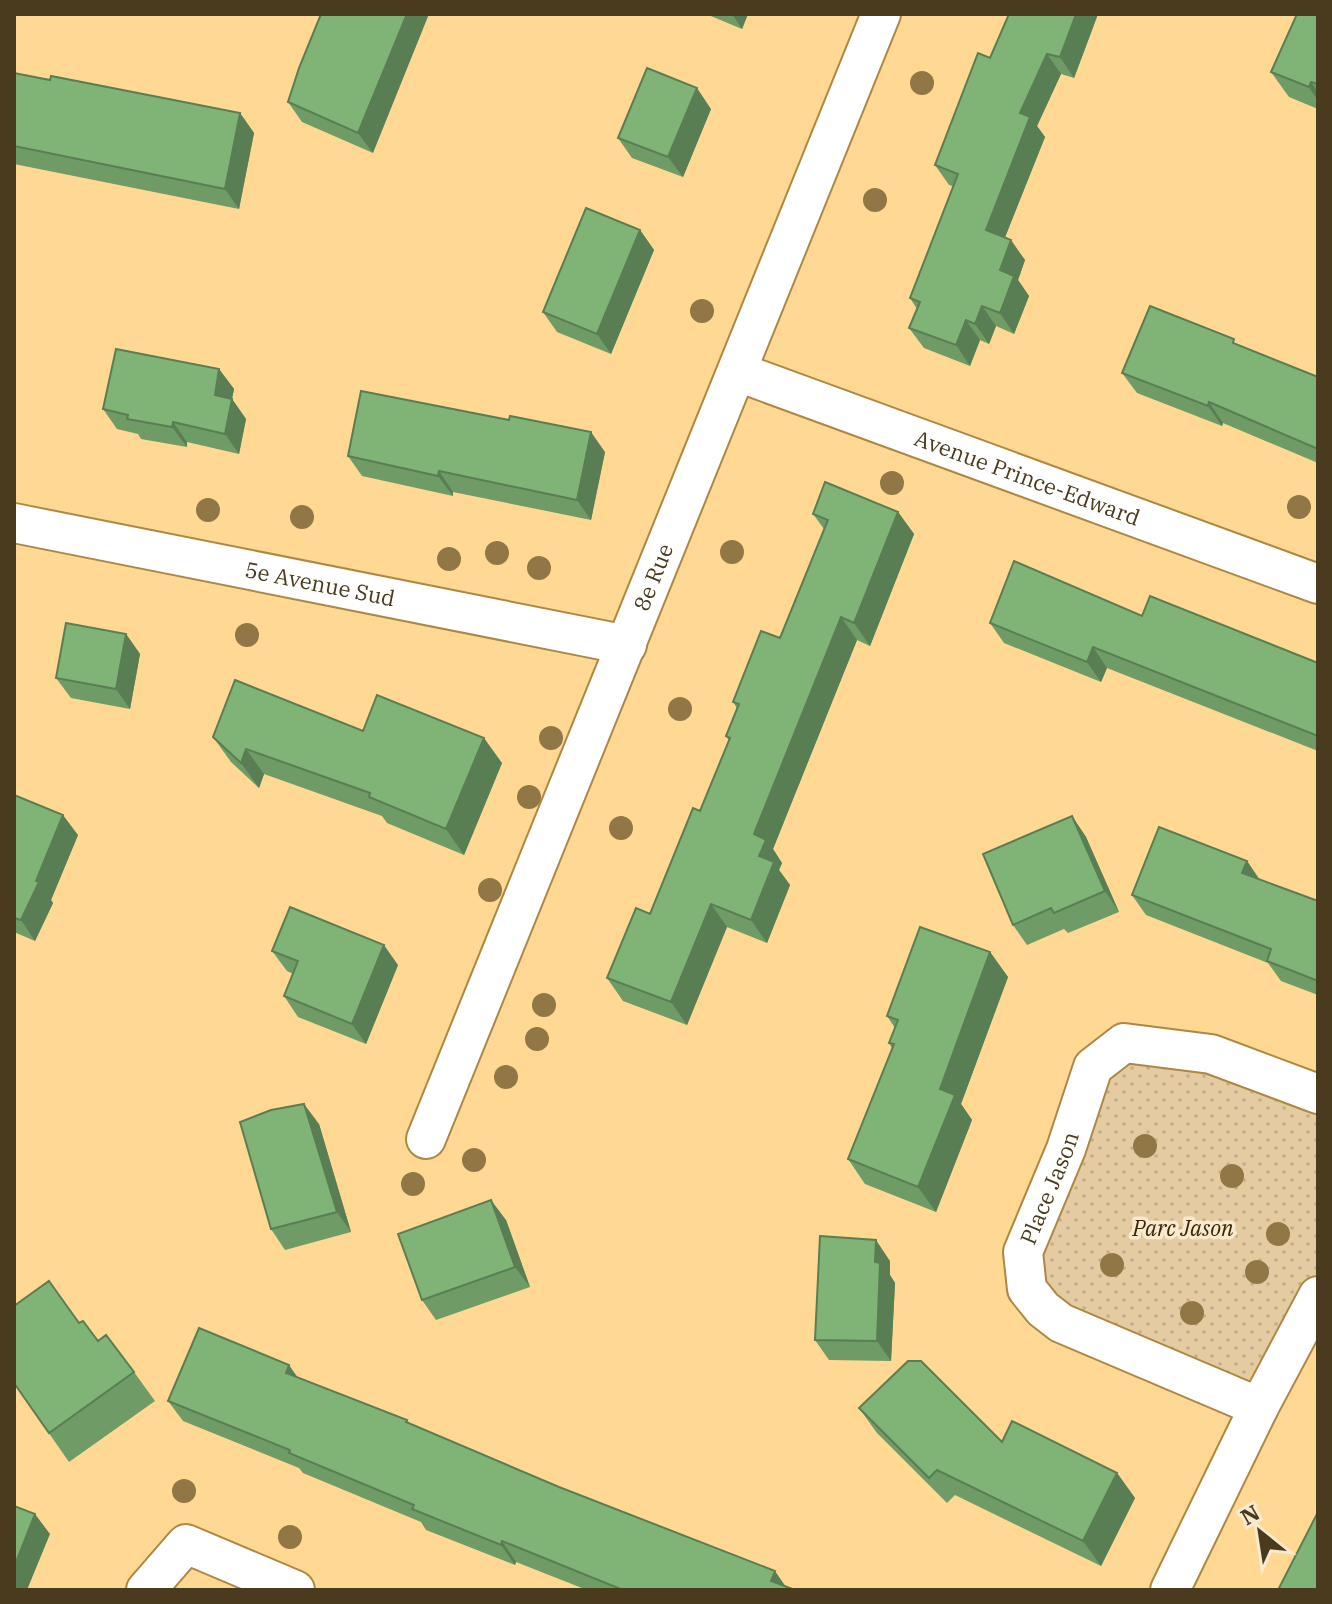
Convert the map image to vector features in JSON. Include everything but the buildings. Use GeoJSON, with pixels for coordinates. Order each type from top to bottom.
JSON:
{"type":"FeatureCollection","features":[{"type":"Feature","properties":{"kind":"street","name":"8e Rue"},"geometry":{"type":"LineString","coordinates":[[426,1139],[881,14]]}},
{"type":"Feature","properties":{"kind":"street","name":"Avenue Prince-Edward"},"geometry":{"type":"LineString","coordinates":[[738,372],[1318,584]]}},
{"type":"Feature","properties":{"kind":"street","name":"5e Avenue Sud"},"geometry":{"type":"LineString","coordinates":[[14,523],[627,645]]}},
{"type":"Feature","properties":{"kind":"street","name":"Place Jason"},"geometry":{"type":"LineString","coordinates":[[1259,1407],[1061,1323],[1043,1309],[1027,1289],[1023,1252],[1066,1149],[1093,1067],[1124,1043],[1211,1054],[1318,1094]]}},
{"type":"Feature","properties":{"kind":"street"},"geometry":{"type":"LineString","coordinates":[[1170,1590],[1259,1407],[1318,1296]]}},
{"type":"Feature","properties":{"kind":"street"},"geometry":{"type":"LineString","coordinates":[[146,1590],[186,1544],[295,1590]]}},
{"type":"Feature","properties":{"kind":"green space","name":"Parc Jason"},"geometry":{"type":"Polygon","coordinates":[[[1124,1043],[1318,1094],[1318,1296],[1259,1407],[1027,1289],[1066,1149],[1124,1043]]]}}]}
